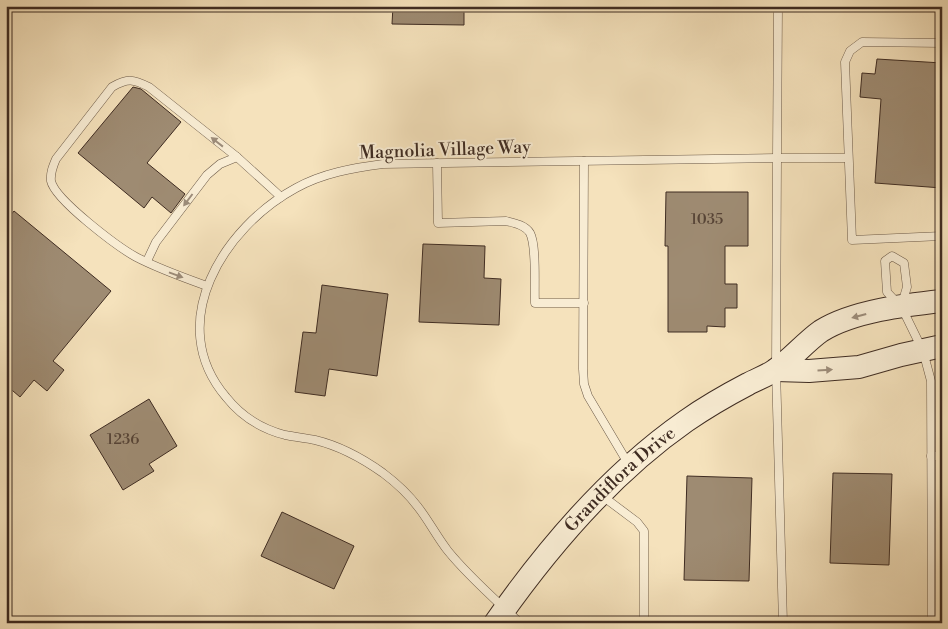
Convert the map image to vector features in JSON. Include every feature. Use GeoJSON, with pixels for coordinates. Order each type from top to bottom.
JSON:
{"type":"FeatureCollection","features":[{"type":"Feature","properties":{"kind":"street","name":"Grandiflora Drive"},"geometry":{"type":"LineString","coordinates":[[507,618],[544,556],[600,494],[662,438],[724,397],[776,370],[805,343],[823,330],[841,321],[901,307],[942,301]]}},
{"type":"Feature","properties":{"kind":"street","name":"Grandiflora Drive"},"geometry":{"type":"LineString","coordinates":[[776,370],[809,371],[859,367],[932,348]]}},
{"type":"Feature","properties":{"kind":"lane"},"geometry":{"type":"LineString","coordinates":[[778,6],[776,370],[783,622]]}},
{"type":"Feature","properties":{"kind":"lane"},"geometry":{"type":"LineString","coordinates":[[942,44],[862,42],[850,51],[845,62],[852,240],[942,236]]}},
{"type":"Feature","properties":{"kind":"lane"},"geometry":{"type":"LineString","coordinates":[[207,286],[165,271],[124,249],[67,205],[55,190],[51,181],[51,171],[56,159],[112,88],[122,82],[136,81],[149,88],[237,157],[281,197]]}},
{"type":"Feature","properties":{"kind":"lane"},"geometry":{"type":"LineString","coordinates":[[146,262],[156,242],[207,175],[220,164],[237,157]]}},
{"type":"Feature","properties":{"kind":"lane","name":"Magnolia Village Way"},"geometry":{"type":"LineString","coordinates":[[507,618],[447,549],[418,506],[385,474],[352,453],[336,446],[286,435],[264,427],[239,410],[226,398],[207,366],[201,346],[200,327],[201,309],[207,286],[225,252],[239,234],[265,208],[312,180],[345,169],[383,164],[848,158]]}},
{"type":"Feature","properties":{"kind":"lane"},"geometry":{"type":"LineString","coordinates":[[584,161],[584,384],[588,396],[630,466]]}},
{"type":"Feature","properties":{"kind":"lane"},"geometry":{"type":"LineString","coordinates":[[437,163],[438,222],[506,222],[524,227],[530,233],[533,247],[535,303],[584,304]]}},
{"type":"Feature","properties":{"kind":"lane"},"geometry":{"type":"LineString","coordinates":[[891,239],[892,256]]}},
{"type":"Feature","properties":{"kind":"lane"},"geometry":{"type":"LineString","coordinates":[[892,256],[885,261],[887,292],[901,307],[932,348],[932,623]]}},
{"type":"Feature","properties":{"kind":"lane"},"geometry":{"type":"LineString","coordinates":[[892,256],[904,263],[907,287],[901,307]]}},
{"type":"Feature","properties":{"kind":"lane"},"geometry":{"type":"LineString","coordinates":[[931,456],[942,456]]}},
{"type":"Feature","properties":{"kind":"lane"},"geometry":{"type":"LineString","coordinates":[[600,494],[637,522],[644,531],[644,622],[942,623]]}},
{"type":"Feature","properties":{"kind":"building"},"geometry":{"type":"Polygon","coordinates":[[[393,6],[464,6],[464,25],[392,24],[393,6]]]}},
{"type":"Feature","properties":{"kind":"building"},"geometry":{"type":"Polygon","coordinates":[[[877,59],[942,63],[942,188],[875,183],[881,99],[860,97],[862,73],[875,74],[877,59]]]}},
{"type":"Feature","properties":{"kind":"building"},"geometry":{"type":"Polygon","coordinates":[[[133,87],[141,89],[181,122],[147,163],[185,194],[171,213],[152,197],[144,208],[78,153],[133,87]]]}},
{"type":"Feature","properties":{"kind":"building"},"geometry":{"type":"Polygon","coordinates":[[[666,192],[748,192],[748,246],[725,246],[725,284],[737,284],[737,308],[725,308],[725,327],[707,326],[707,332],[668,332],[668,246],[665,246],[666,192]]]}},
{"type":"Feature","properties":{"kind":"building"},"geometry":{"type":"Polygon","coordinates":[[[14,211],[111,291],[53,361],[64,370],[47,391],[34,380],[20,397],[6,385],[6,221],[14,211]]]}},
{"type":"Feature","properties":{"kind":"building"},"geometry":{"type":"Polygon","coordinates":[[[423,244],[485,246],[484,278],[501,279],[499,325],[419,322],[423,244]]]}},
{"type":"Feature","properties":{"kind":"building"},"geometry":{"type":"Polygon","coordinates":[[[322,285],[388,294],[377,376],[329,369],[325,396],[295,392],[303,332],[316,333],[322,285]]]}},
{"type":"Feature","properties":{"kind":"building"},"geometry":{"type":"Polygon","coordinates":[[[149,399],[177,446],[149,464],[154,471],[123,490],[90,435],[149,399]]]}},
{"type":"Feature","properties":{"kind":"building"},"geometry":{"type":"Polygon","coordinates":[[[833,473],[892,474],[889,565],[830,563],[833,473]]]}},
{"type":"Feature","properties":{"kind":"building"},"geometry":{"type":"Polygon","coordinates":[[[687,476],[752,478],[749,581],[684,580],[687,476]]]}},
{"type":"Feature","properties":{"kind":"building"},"geometry":{"type":"Polygon","coordinates":[[[282,512],[354,546],[334,589],[261,556],[282,512]]]}}]}
